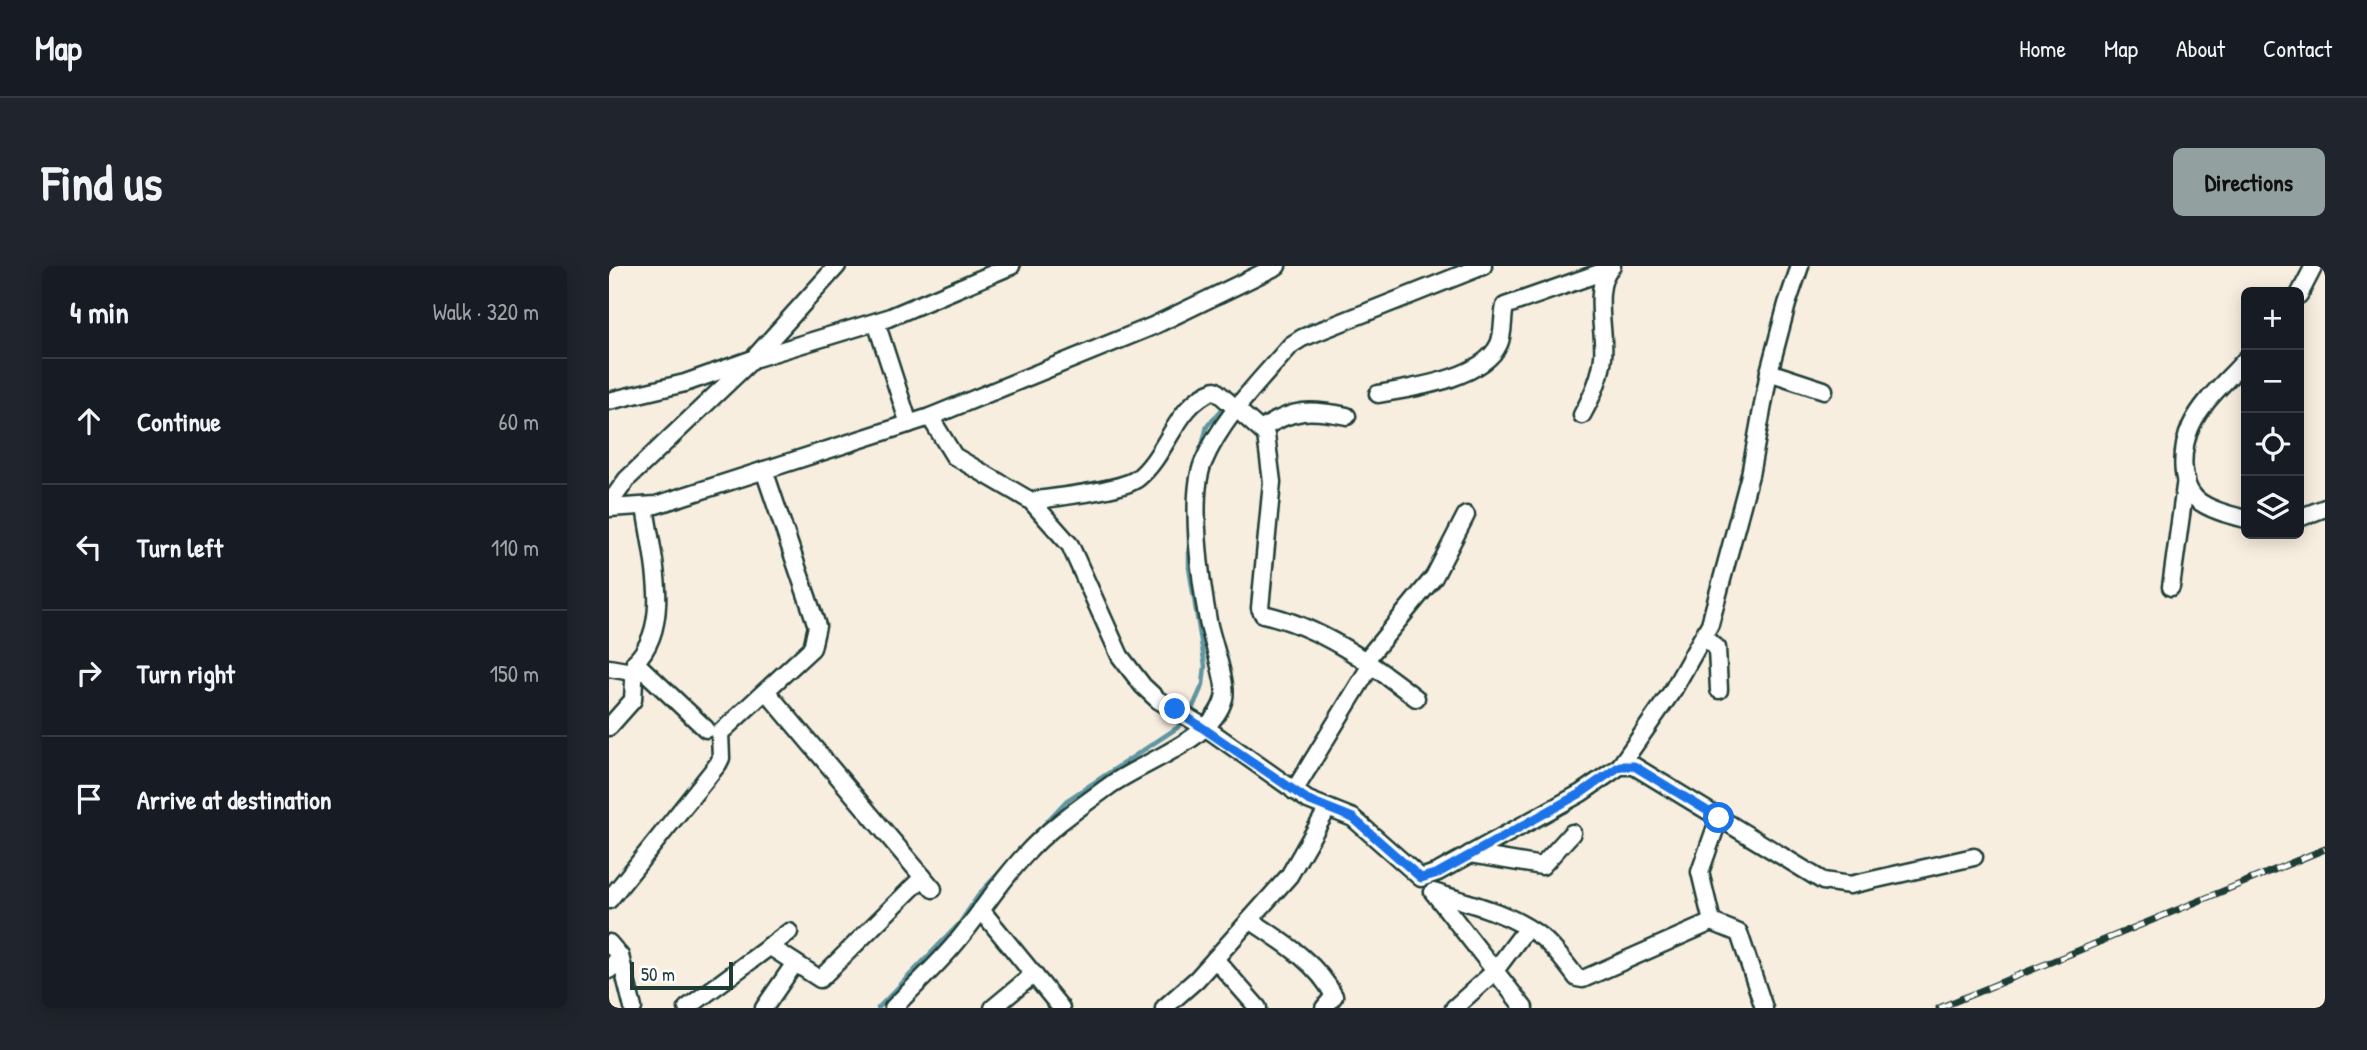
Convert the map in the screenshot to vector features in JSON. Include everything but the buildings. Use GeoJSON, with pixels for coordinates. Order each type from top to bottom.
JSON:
{"type":"FeatureCollection","features":[{"type":"Feature","properties":{"kind":"street"},"geometry":{"type":"LineString","coordinates":[[837,266],[753,359],[616,490],[609,506],[656,505],[930,417],[1153,326],[1277,266]]}},
{"type":"Feature","properties":{"kind":"street"},"geometry":{"type":"LineString","coordinates":[[609,401],[685,383],[753,359],[876,322],[1011,266]]}},
{"type":"Feature","properties":{"kind":"street"},"geometry":{"type":"LineString","coordinates":[[893,1008],[958,941],[1025,855],[1070,814],[1201,725],[1225,697],[1204,595],[1199,542],[1200,483],[1202,466],[1231,403],[1291,345],[1302,338],[1483,266]]}},
{"type":"Feature","properties":{"kind":"street"},"geometry":{"type":"LineString","coordinates":[[1421,878],[1581,793],[1620,766],[1673,691],[1710,624],[1750,475],[1769,372],[1800,266]]}},
{"type":"Feature","properties":{"kind":"street"},"geometry":{"type":"LineString","coordinates":[[2303,287],[2314,266]]}},
{"type":"Feature","properties":{"kind":"street"},"geometry":{"type":"LineString","coordinates":[[1378,394],[1458,378],[1494,351],[1501,342],[1505,306],[1610,268]]}},
{"type":"Feature","properties":{"kind":"street"},"geometry":{"type":"LineString","coordinates":[[1582,415],[1593,395],[1603,357],[1599,329],[1610,268]]}},
{"type":"Feature","properties":{"kind":"street"},"geometry":{"type":"LineString","coordinates":[[876,322],[909,424]]}},
{"type":"Feature","properties":{"kind":"street"},"geometry":{"type":"LineString","coordinates":[[2241,365],[2207,402],[2191,426],[2182,455],[2186,479],[2195,498],[2217,510],[2241,517]]}},
{"type":"Feature","properties":{"kind":"street"},"geometry":{"type":"LineString","coordinates":[[1769,372],[1824,390]]}},
{"type":"Feature","properties":{"kind":"street"},"geometry":{"type":"LineString","coordinates":[[1031,501],[1136,480],[1158,459],[1174,427],[1203,394],[1215,390],[1266,435],[1272,482],[1260,608],[1263,614],[1313,632],[1368,663],[1416,698]]}},
{"type":"Feature","properties":{"kind":"street"},"geometry":{"type":"LineString","coordinates":[[1262,429],[1294,412],[1322,411],[1347,416]]}},
{"type":"Feature","properties":{"kind":"street"},"geometry":{"type":"LineString","coordinates":[[930,417],[954,456],[1031,501],[1070,545],[1120,656],[1143,686],[1158,700],[1201,725],[1294,791],[1353,818],[1421,878],[1524,1008]]}},
{"type":"Feature","properties":{"kind":"street"},"geometry":{"type":"LineString","coordinates":[[609,900],[718,764],[720,733],[812,648],[818,634],[764,470]]}},
{"type":"Feature","properties":{"kind":"street"},"geometry":{"type":"LineString","coordinates":[[2171,587],[2186,479]]}},
{"type":"Feature","properties":{"kind":"street"},"geometry":{"type":"LineString","coordinates":[[609,727],[633,700],[633,667],[653,635],[656,617],[645,506]]}},
{"type":"Feature","properties":{"kind":"street"},"geometry":{"type":"LineString","coordinates":[[2304,516],[2325,508]]}},
{"type":"Feature","properties":{"kind":"street"},"geometry":{"type":"LineString","coordinates":[[1294,791],[1368,663],[1434,577],[1466,515]]}},
{"type":"Feature","properties":{"kind":"street"},"geometry":{"type":"LineString","coordinates":[[1704,637],[1717,648],[1719,690]]}},
{"type":"Feature","properties":{"kind":"street"},"geometry":{"type":"LineString","coordinates":[[609,668],[633,667],[706,729]]}},
{"type":"Feature","properties":{"kind":"street"},"geometry":{"type":"LineString","coordinates":[[766,691],[928,883],[820,979],[769,946]]}},
{"type":"Feature","properties":{"kind":"street"},"geometry":{"type":"LineString","coordinates":[[1620,766],[1634,766],[1823,881],[1850,885],[1974,858]]}},
{"type":"Feature","properties":{"kind":"street"},"geometry":{"type":"LineString","coordinates":[[1164,1008],[1215,959],[1289,876],[1328,808]]}},
{"type":"Feature","properties":{"kind":"street"},"geometry":{"type":"LineString","coordinates":[[1712,922],[1700,872],[1719,818]]}},
{"type":"Feature","properties":{"kind":"street"},"geometry":{"type":"LineString","coordinates":[[1470,854],[1542,866],[1572,833]]}},
{"type":"Feature","properties":{"kind":"street"},"geometry":{"type":"LineString","coordinates":[[1433,892],[1495,911],[1527,928],[1542,937],[1577,978],[1583,979],[1712,922],[1739,933],[1764,1008]]}},
{"type":"Feature","properties":{"kind":"street"},"geometry":{"type":"LineString","coordinates":[[981,910],[1061,1008]]}},
{"type":"Feature","properties":{"kind":"street"},"geometry":{"type":"LineString","coordinates":[[1249,920],[1291,947],[1329,986],[1334,996],[1325,1008]]}},
{"type":"Feature","properties":{"kind":"street"},"geometry":{"type":"LineString","coordinates":[[1454,1008],[1494,972],[1527,928]]}},
{"type":"Feature","properties":{"kind":"street"},"geometry":{"type":"LineString","coordinates":[[687,1008],[789,932]]}},
{"type":"Feature","properties":{"kind":"street"},"geometry":{"type":"LineString","coordinates":[[609,943],[620,956],[633,1008]]}},
{"type":"Feature","properties":{"kind":"street"},"geometry":{"type":"LineString","coordinates":[[609,970],[620,956]]}},
{"type":"Feature","properties":{"kind":"street"},"geometry":{"type":"LineString","coordinates":[[1215,959],[1258,1008]]}},
{"type":"Feature","properties":{"kind":"street"},"geometry":{"type":"LineString","coordinates":[[764,1008],[796,963]]}},
{"type":"Feature","properties":{"kind":"street"},"geometry":{"type":"LineString","coordinates":[[993,1008],[1034,974]]}},
{"type":"Feature","properties":{"kind":"waterway"},"geometry":{"type":"LineString","coordinates":[[1438,276],[1459,266]]}},
{"type":"Feature","properties":{"kind":"waterway"},"geometry":{"type":"LineString","coordinates":[[1299,332],[1309,325],[1335,317]]}},
{"type":"Feature","properties":{"kind":"waterway"},"geometry":{"type":"LineString","coordinates":[[1232,399],[1246,385]]}},
{"type":"Feature","properties":{"kind":"waterway"},"geometry":{"type":"LineString","coordinates":[[1200,454],[1207,426],[1226,405]]}},
{"type":"Feature","properties":{"kind":"waterway"},"geometry":{"type":"LineString","coordinates":[[878,1008],[959,924],[980,893],[1066,801],[1177,728],[1192,709],[1203,684],[1205,666],[1189,568],[1189,515]]}},
{"type":"Feature","properties":{"kind":"railway"},"geometry":{"type":"LineString","coordinates":[[1939,1008],[2325,849]]}},
{"type":"Feature","properties":{"kind":"route"},"geometry":{"type":"LineString","coordinates":[[1175,709],[1308,800],[1353,818],[1421,878],[1438,873],[1581,793],[1620,766],[1634,766],[1719,818]]}}]}
